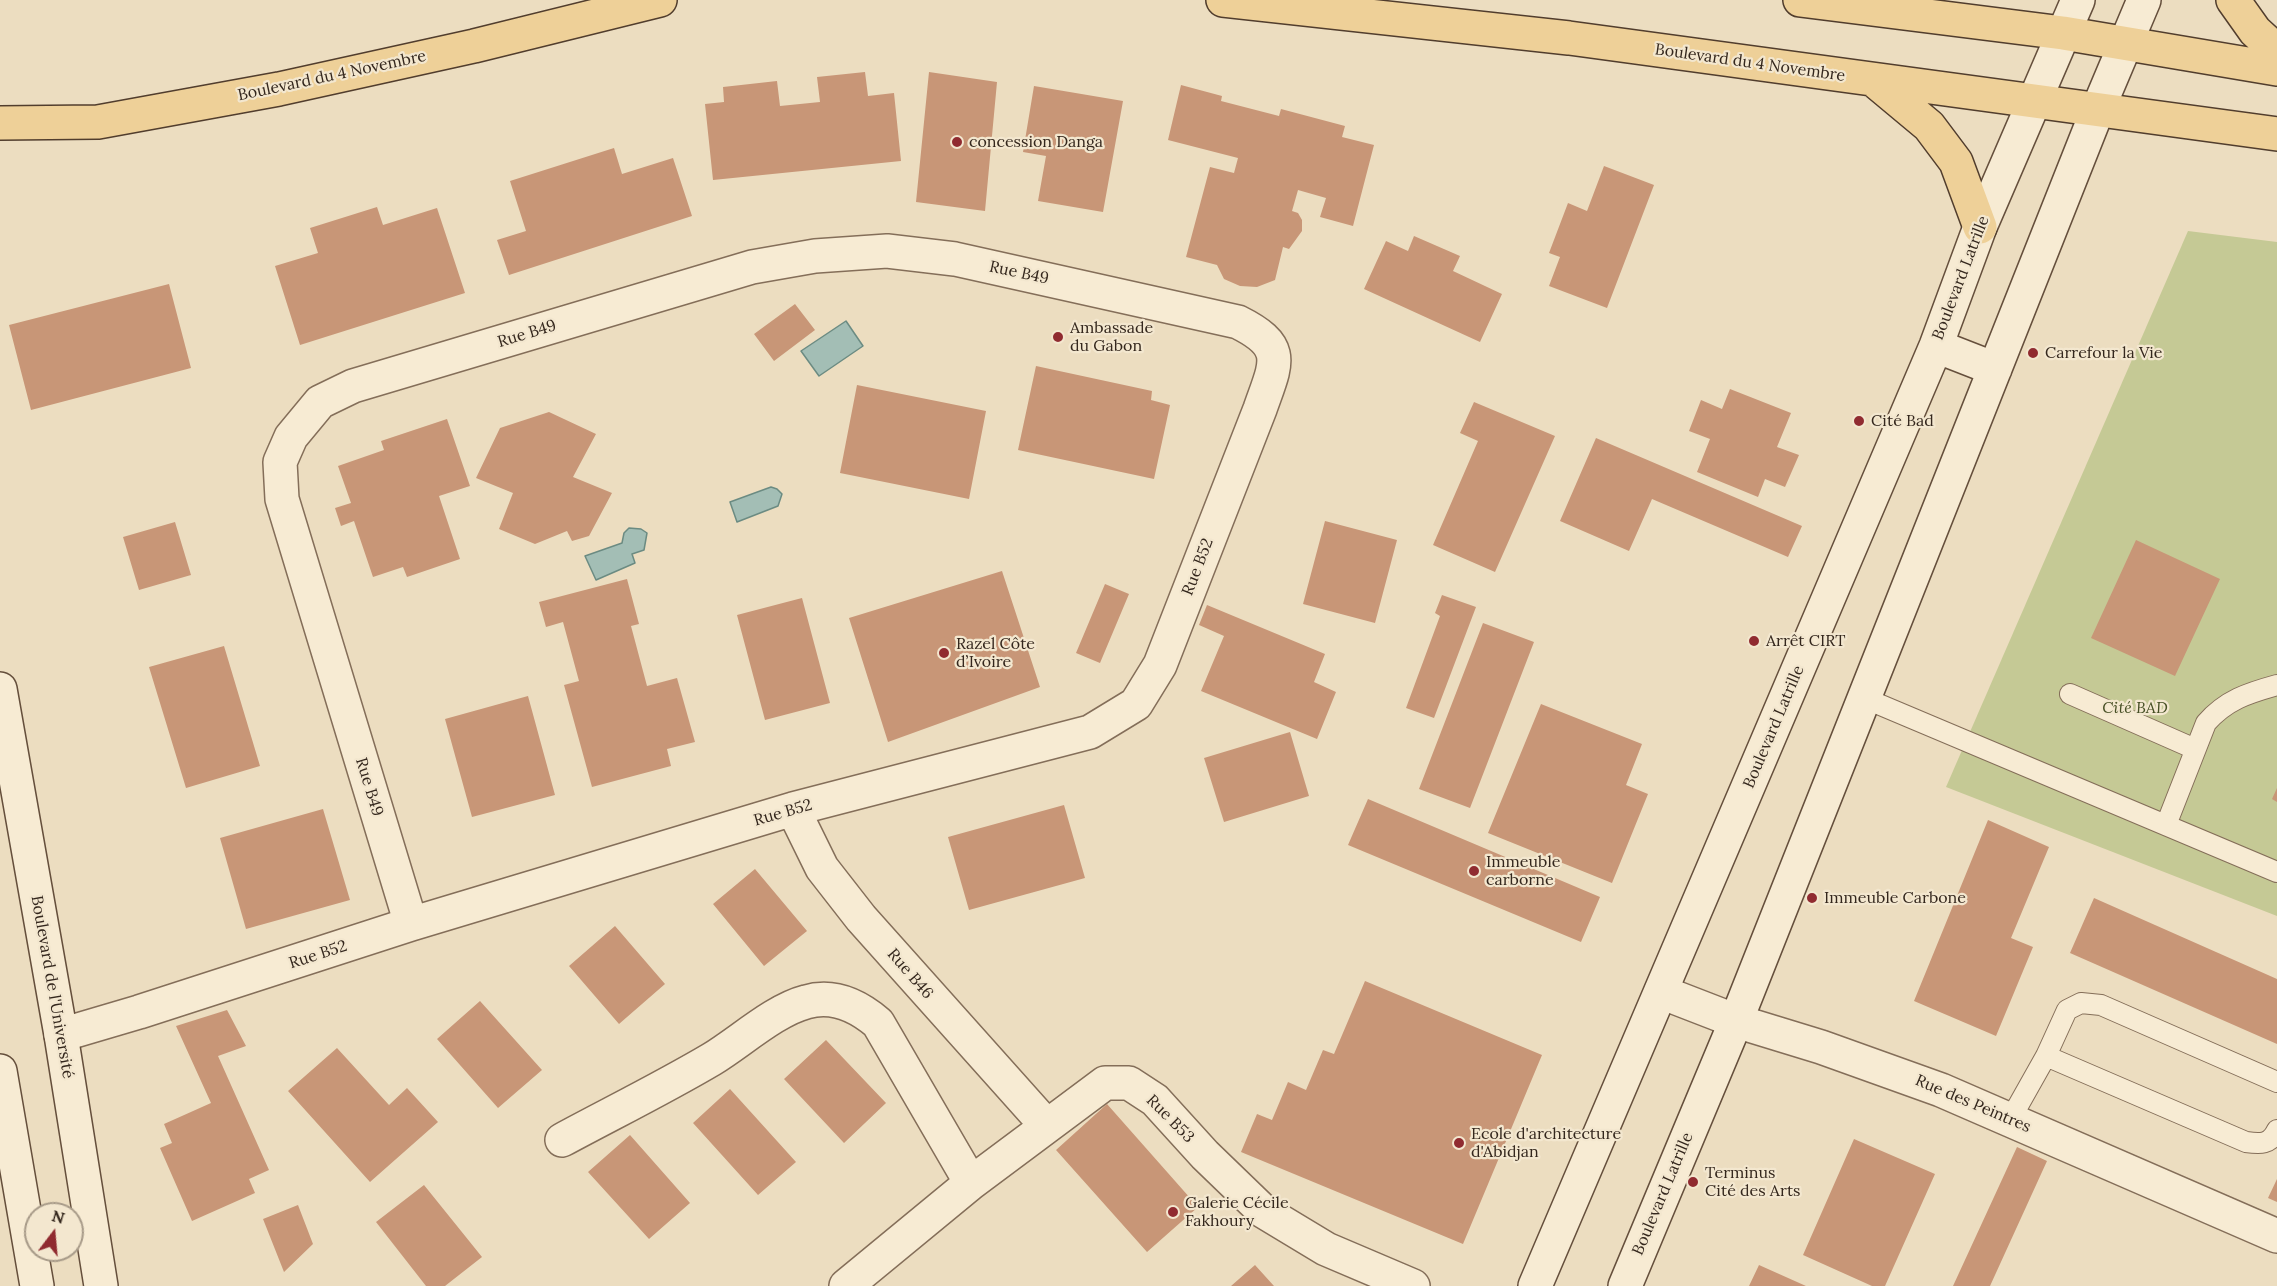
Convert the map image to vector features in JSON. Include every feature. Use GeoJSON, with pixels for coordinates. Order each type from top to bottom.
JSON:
{"type":"FeatureCollection","features":[{"type":"Feature","properties":{"kind":"main road","name":"Boulevard du 4 Novembre"},"geometry":{"type":"LineString","coordinates":[[0,123],[98,122],[279,89],[660,0]]}},
{"type":"Feature","properties":{"kind":"main road","name":"Boulevard du 4 Novembre"},"geometry":{"type":"LineString","coordinates":[[1223,0],[1569,38],[2277,134]]}},
{"type":"Feature","properties":{"kind":"main road"},"geometry":{"type":"LineString","coordinates":[[1800,0],[2063,33],[2277,69]]}},
{"type":"Feature","properties":{"kind":"main road"},"geometry":{"type":"LineString","coordinates":[[1920,14],[1959,0]]}},
{"type":"Feature","properties":{"kind":"main road"},"geometry":{"type":"LineString","coordinates":[[2234,0],[2255,31],[2277,51]]}},
{"type":"Feature","properties":{"kind":"main road"},"geometry":{"type":"LineString","coordinates":[[1875,81],[1929,126],[1956,162],[1980,227]]}},
{"type":"Feature","properties":{"kind":"street","name":"Boulevard Latrille"},"geometry":{"type":"LineString","coordinates":[[1535,1286],[1935,346],[1980,227],[2078,0]]}},
{"type":"Feature","properties":{"kind":"street","name":"Boulevard Latrille"},"geometry":{"type":"LineString","coordinates":[[1625,1286],[1736,1021],[2098,109],[2144,0]]}},
{"type":"Feature","properties":{"kind":"street","name":"Rue B49"},"geometry":{"type":"LineString","coordinates":[[411,924],[282,499],[280,462],[291,437],[320,402],[353,386],[752,267],[815,256],[886,251],[955,259],[1238,322],[1262,334],[1273,348]]}},
{"type":"Feature","properties":{"kind":"street"},"geometry":{"type":"LineString","coordinates":[[1935,346],[1995,369]]}},
{"type":"Feature","properties":{"kind":"street","name":"Rue B52"},"geometry":{"type":"LineString","coordinates":[[61,1035],[411,924],[793,809],[1090,732],[1136,704],[1160,665],[1260,409],[1274,369],[1273,348]]}},
{"type":"Feature","properties":{"kind":"street","name":"Boulevard de l'Université"},"geometry":{"type":"LineString","coordinates":[[0,689],[61,1035],[101,1286]]}},
{"type":"Feature","properties":{"kind":"street","name":"Rue B46"},"geometry":{"type":"LineString","coordinates":[[793,809],[822,868],[861,918],[1047,1125]]}},
{"type":"Feature","properties":{"kind":"street","name":"Rue des Peintres"},"geometry":{"type":"LineString","coordinates":[[1661,992],[1736,1021],[1899,1073],[2277,1236]]}},
{"type":"Feature","properties":{"kind":"street"},"geometry":{"type":"LineString","coordinates":[[562,1140],[712,1059],[789,1009],[806,1002],[825,999],[864,1011],[878,1023],[971,1183]]}},
{"type":"Feature","properties":{"kind":"street"},"geometry":{"type":"LineString","coordinates":[[0,1071],[37,1286]]}},
{"type":"Feature","properties":{"kind":"street","name":"Rue B53"},"geometry":{"type":"LineString","coordinates":[[846,1286],[971,1183],[1105,1083],[1129,1083],[1155,1100],[1205,1155],[1263,1211],[1326,1249],[1413,1286]]}},
{"type":"Feature","properties":{"kind":"lane"},"geometry":{"type":"LineString","coordinates":[[2166,825],[2206,723],[2218,710],[2234,699],[2277,685]]}},
{"type":"Feature","properties":{"kind":"lane"},"geometry":{"type":"LineString","coordinates":[[2070,694],[2196,748]]}},
{"type":"Feature","properties":{"kind":"lane"},"geometry":{"type":"LineString","coordinates":[[1864,698],[2277,872]]}},
{"type":"Feature","properties":{"kind":"lane"},"geometry":{"type":"LineString","coordinates":[[2010,1120],[2046,1056],[2067,1010],[2081,1003],[2101,1005],[2277,1082]]}},
{"type":"Feature","properties":{"kind":"lane"},"geometry":{"type":"LineString","coordinates":[[2046,1056],[2246,1142],[2262,1144],[2273,1138],[2277,1130]]}},
{"type":"Feature","properties":{"kind":"green space","name":"Cité BAD"},"geometry":{"type":"Polygon","coordinates":[[[2188,231],[2277,242],[2277,916],[1946,787],[2188,231]]]}},
{"type":"Feature","properties":{"kind":"water"},"geometry":{"type":"Polygon","coordinates":[[[846,321],[863,346],[819,376],[801,351],[846,321]]]}},
{"type":"Feature","properties":{"kind":"water"},"geometry":{"type":"Polygon","coordinates":[[[771,487],[782,494],[778,506],[737,522],[730,502],[771,487]]]}},
{"type":"Feature","properties":{"kind":"water"},"geometry":{"type":"Polygon","coordinates":[[[629,528],[641,529],[647,533],[644,550],[632,554],[635,563],[596,580],[585,556],[622,543],[624,533],[629,528]]]}},
{"type":"Feature","properties":{"kind":"building"},"geometry":{"type":"Polygon","coordinates":[[[865,72],[868,96],[894,93],[901,161],[713,180],[705,104],[724,102],[723,87],[777,81],[780,106],[820,102],[817,77],[865,72]]]}},
{"type":"Feature","properties":{"kind":"building","name":"concession Danga"},"geometry":{"type":"Polygon","coordinates":[[[929,72],[997,82],[985,211],[916,202],[929,72]]]}},
{"type":"Feature","properties":{"kind":"building"},"geometry":{"type":"Polygon","coordinates":[[[1181,85],[1222,96],[1221,101],[1279,116],[1281,109],[1345,126],[1342,137],[1374,145],[1353,226],[1320,217],[1326,198],[1298,190],[1292,211],[1298,213],[1302,220],[1302,231],[1289,249],[1283,247],[1275,280],[1257,287],[1240,286],[1224,279],[1217,265],[1186,257],[1210,167],[1234,173],[1238,158],[1168,140],[1181,85]]]}},
{"type":"Feature","properties":{"kind":"building"},"geometry":{"type":"Polygon","coordinates":[[[1034,86],[1123,101],[1103,212],[1038,201],[1046,156],[1023,152],[1034,86]]]}},
{"type":"Feature","properties":{"kind":"building"},"geometry":{"type":"Polygon","coordinates":[[[614,148],[622,174],[673,158],[692,216],[509,275],[497,240],[526,231],[510,181],[614,148]]]}},
{"type":"Feature","properties":{"kind":"building"},"geometry":{"type":"Polygon","coordinates":[[[1604,166],[1654,185],[1607,308],[1549,286],[1560,257],[1549,253],[1568,203],[1587,211],[1604,166]]]}},
{"type":"Feature","properties":{"kind":"building"},"geometry":{"type":"Polygon","coordinates":[[[377,207],[383,225],[437,208],[465,293],[300,345],[275,266],[318,253],[310,228],[377,207]]]}},
{"type":"Feature","properties":{"kind":"building"},"geometry":{"type":"Polygon","coordinates":[[[1414,236],[1460,256],[1453,271],[1502,294],[1480,342],[1364,289],[1386,241],[1408,251],[1414,236]]]}},
{"type":"Feature","properties":{"kind":"building"},"geometry":{"type":"Polygon","coordinates":[[[169,284],[191,368],[31,410],[9,325],[169,284]]]}},
{"type":"Feature","properties":{"kind":"building"},"geometry":{"type":"Polygon","coordinates":[[[795,304],[815,330],[774,361],[754,334],[795,304]]]}},
{"type":"Feature","properties":{"kind":"building"},"geometry":{"type":"Polygon","coordinates":[[[1036,366],[1152,391],[1151,400],[1170,405],[1154,479],[1018,450],[1036,366]]]}},
{"type":"Feature","properties":{"kind":"building"},"geometry":{"type":"Polygon","coordinates":[[[857,385],[986,411],[969,499],[840,473],[857,385]]]}},
{"type":"Feature","properties":{"kind":"building"},"geometry":{"type":"Polygon","coordinates":[[[1730,389],[1791,413],[1777,447],[1799,455],[1785,487],[1765,479],[1758,497],[1697,472],[1710,439],[1689,431],[1701,400],[1722,409],[1730,389]]]}},
{"type":"Feature","properties":{"kind":"building"},"geometry":{"type":"Polygon","coordinates":[[[1474,402],[1555,436],[1495,572],[1433,545],[1478,441],[1460,433],[1474,402]]]}},
{"type":"Feature","properties":{"kind":"building"},"geometry":{"type":"Polygon","coordinates":[[[549,412],[596,434],[573,477],[612,493],[589,536],[572,541],[567,531],[535,544],[499,529],[513,493],[476,478],[500,428],[549,412]]]}},
{"type":"Feature","properties":{"kind":"building"},"geometry":{"type":"Polygon","coordinates":[[[447,419],[470,486],[439,496],[460,559],[407,577],[403,567],[373,577],[354,521],[341,526],[335,508],[351,503],[338,466],[384,450],[381,441],[447,419]]]}},
{"type":"Feature","properties":{"kind":"building"},"geometry":{"type":"Polygon","coordinates":[[[1596,438],[1802,526],[1788,557],[1652,499],[1629,551],[1560,521],[1596,438]]]}},
{"type":"Feature","properties":{"kind":"building"},"geometry":{"type":"Polygon","coordinates":[[[1325,521],[1397,540],[1375,623],[1303,604],[1325,521]]]}},
{"type":"Feature","properties":{"kind":"building"},"geometry":{"type":"Polygon","coordinates":[[[175,522],[191,575],[139,590],[123,537],[175,522]]]}},
{"type":"Feature","properties":{"kind":"building"},"geometry":{"type":"Polygon","coordinates":[[[2136,540],[2220,579],[2175,676],[2091,638],[2136,540]]]}},
{"type":"Feature","properties":{"kind":"building","name":"Razel Côte d’Ivoire"},"geometry":{"type":"Polygon","coordinates":[[[1002,571],[1040,687],[888,742],[849,618],[1002,571]]]}},
{"type":"Feature","properties":{"kind":"building"},"geometry":{"type":"Polygon","coordinates":[[[627,579],[639,624],[631,626],[647,686],[677,678],[695,742],[667,749],[671,766],[592,787],[564,685],[579,681],[563,622],[546,627],[539,602],[627,579]]]}},
{"type":"Feature","properties":{"kind":"building"},"geometry":{"type":"Polygon","coordinates":[[[1105,584],[1129,594],[1100,663],[1076,653],[1105,584]]]}},
{"type":"Feature","properties":{"kind":"building"},"geometry":{"type":"Polygon","coordinates":[[[1442,595],[1476,607],[1434,718],[1406,708],[1440,616],[1435,613],[1442,595]]]}},
{"type":"Feature","properties":{"kind":"building"},"geometry":{"type":"Polygon","coordinates":[[[802,598],[830,703],[765,720],[737,615],[802,598]]]}},
{"type":"Feature","properties":{"kind":"building"},"geometry":{"type":"Polygon","coordinates":[[[1207,605],[1325,654],[1314,682],[1336,692],[1317,739],[1201,691],[1224,636],[1199,625],[1207,605]]]}},
{"type":"Feature","properties":{"kind":"building"},"geometry":{"type":"Polygon","coordinates":[[[1483,623],[1534,642],[1470,808],[1419,789],[1483,623]]]}},
{"type":"Feature","properties":{"kind":"building"},"geometry":{"type":"Polygon","coordinates":[[[224,646],[260,766],[186,788],[149,667],[224,646]]]}},
{"type":"Feature","properties":{"kind":"building"},"geometry":{"type":"Polygon","coordinates":[[[528,696],[555,795],[472,817],[445,719],[528,696]]]}},
{"type":"Feature","properties":{"kind":"building"},"geometry":{"type":"Polygon","coordinates":[[[1541,704],[1642,744],[1626,785],[1648,794],[1612,883],[1488,833],[1541,704]]]}},
{"type":"Feature","properties":{"kind":"building"},"geometry":{"type":"Polygon","coordinates":[[[1290,732],[1309,796],[1224,822],[1204,758],[1290,732]]]}},
{"type":"Feature","properties":{"kind":"building"},"geometry":{"type":"Polygon","coordinates":[[[2277,788],[2277,802],[2272,799],[2277,788]]]}},
{"type":"Feature","properties":{"kind":"building","name":"Immeuble carborne"},"geometry":{"type":"Polygon","coordinates":[[[1368,799],[1600,897],[1581,942],[1348,845],[1368,799]]]}},
{"type":"Feature","properties":{"kind":"building"},"geometry":{"type":"Polygon","coordinates":[[[1064,805],[1085,878],[969,910],[948,837],[1064,805]]]}},
{"type":"Feature","properties":{"kind":"building"},"geometry":{"type":"Polygon","coordinates":[[[323,809],[350,900],[246,929],[220,838],[323,809]]]}},
{"type":"Feature","properties":{"kind":"building"},"geometry":{"type":"Polygon","coordinates":[[[1988,820],[2049,847],[2011,938],[2033,947],[1996,1036],[1914,1001],[1988,820]]]}},
{"type":"Feature","properties":{"kind":"building"},"geometry":{"type":"Polygon","coordinates":[[[755,869],[807,931],[764,966],[713,904],[755,869]]]}},
{"type":"Feature","properties":{"kind":"building"},"geometry":{"type":"Polygon","coordinates":[[[2094,898],[2277,979],[2277,1044],[2070,953],[2094,898]]]}},
{"type":"Feature","properties":{"kind":"building"},"geometry":{"type":"Polygon","coordinates":[[[615,926],[665,984],[619,1024],[569,966],[615,926]]]}},
{"type":"Feature","properties":{"kind":"building"},"geometry":{"type":"Polygon","coordinates":[[[1365,981],[1542,1055],[1463,1244],[1241,1152],[1257,1114],[1272,1120],[1288,1082],[1306,1090],[1323,1050],[1334,1054],[1365,981]]]}},
{"type":"Feature","properties":{"kind":"building"},"geometry":{"type":"Polygon","coordinates":[[[480,1001],[542,1070],[498,1108],[437,1039],[480,1001]]]}},
{"type":"Feature","properties":{"kind":"building"},"geometry":{"type":"Polygon","coordinates":[[[227,1010],[246,1046],[218,1056],[269,1170],[249,1179],[255,1193],[192,1221],[160,1148],[172,1143],[164,1124],[211,1103],[176,1026],[227,1010]]]}},
{"type":"Feature","properties":{"kind":"building"},"geometry":{"type":"Polygon","coordinates":[[[826,1040],[886,1103],[844,1143],[784,1079],[826,1040]]]}},
{"type":"Feature","properties":{"kind":"building"},"geometry":{"type":"Polygon","coordinates":[[[337,1048],[389,1105],[407,1088],[438,1122],[370,1182],[288,1091],[337,1048]]]}},
{"type":"Feature","properties":{"kind":"building"},"geometry":{"type":"Polygon","coordinates":[[[730,1089],[796,1162],[758,1195],[693,1123],[730,1089]]]}},
{"type":"Feature","properties":{"kind":"building"},"geometry":{"type":"Polygon","coordinates":[[[1107,1104],[1198,1207],[1147,1252],[1056,1150],[1107,1104]]]}},
{"type":"Feature","properties":{"kind":"building"},"geometry":{"type":"Polygon","coordinates":[[[630,1135],[690,1203],[649,1239],[588,1172],[630,1135]]]}},
{"type":"Feature","properties":{"kind":"building"},"geometry":{"type":"Polygon","coordinates":[[[1854,1139],[1935,1174],[1885,1286],[1872,1286],[1803,1255],[1854,1139]]]}},
{"type":"Feature","properties":{"kind":"building"},"geometry":{"type":"Polygon","coordinates":[[[2017,1147],[2047,1161],[1990,1286],[1953,1286],[2017,1147]]]}},
{"type":"Feature","properties":{"kind":"building"},"geometry":{"type":"Polygon","coordinates":[[[2277,1179],[2277,1202],[2268,1198],[2277,1179]]]}},
{"type":"Feature","properties":{"kind":"building"},"geometry":{"type":"Polygon","coordinates":[[[424,1185],[482,1257],[445,1286],[426,1286],[376,1222],[424,1185]]]}},
{"type":"Feature","properties":{"kind":"building"},"geometry":{"type":"Polygon","coordinates":[[[298,1205],[313,1244],[284,1272],[263,1219],[298,1205]]]}},
{"type":"Feature","properties":{"kind":"building"},"geometry":{"type":"Polygon","coordinates":[[[1255,1265],[1274,1286],[1231,1286],[1255,1265]]]}},
{"type":"Feature","properties":{"kind":"building"},"geometry":{"type":"Polygon","coordinates":[[[1759,1265],[1806,1286],[1749,1286],[1759,1265]]]}},
{"type":"Feature","properties":{"kind":"place","name":"concession Danga"},"geometry":{"type":"Point","coordinates":[957,142]}},
{"type":"Feature","properties":{"kind":"place","name":"Ambassade du Gabon"},"geometry":{"type":"Point","coordinates":[1058,337]}},
{"type":"Feature","properties":{"kind":"place","name":"Carrefour la Vie"},"geometry":{"type":"Point","coordinates":[2033,353]}},
{"type":"Feature","properties":{"kind":"place","name":"Cité Bad"},"geometry":{"type":"Point","coordinates":[1859,421]}},
{"type":"Feature","properties":{"kind":"place","name":"Arrêt CIRT"},"geometry":{"type":"Point","coordinates":[1754,641]}},
{"type":"Feature","properties":{"kind":"place","name":"Razel Côte d’Ivoire"},"geometry":{"type":"Point","coordinates":[944,653]}},
{"type":"Feature","properties":{"kind":"place","name":"Immeuble carborne"},"geometry":{"type":"Point","coordinates":[1474,871]}},
{"type":"Feature","properties":{"kind":"place","name":"Immeuble Carbone"},"geometry":{"type":"Point","coordinates":[1812,898]}},
{"type":"Feature","properties":{"kind":"place","name":"Ecole d'architecture d'Abidjan"},"geometry":{"type":"Point","coordinates":[1459,1143]}},
{"type":"Feature","properties":{"kind":"place","name":"Terminus Cité des Arts"},"geometry":{"type":"Point","coordinates":[1693,1182]}},
{"type":"Feature","properties":{"kind":"place","name":"Galerie Cécile Fakhoury"},"geometry":{"type":"Point","coordinates":[1173,1212]}}]}
